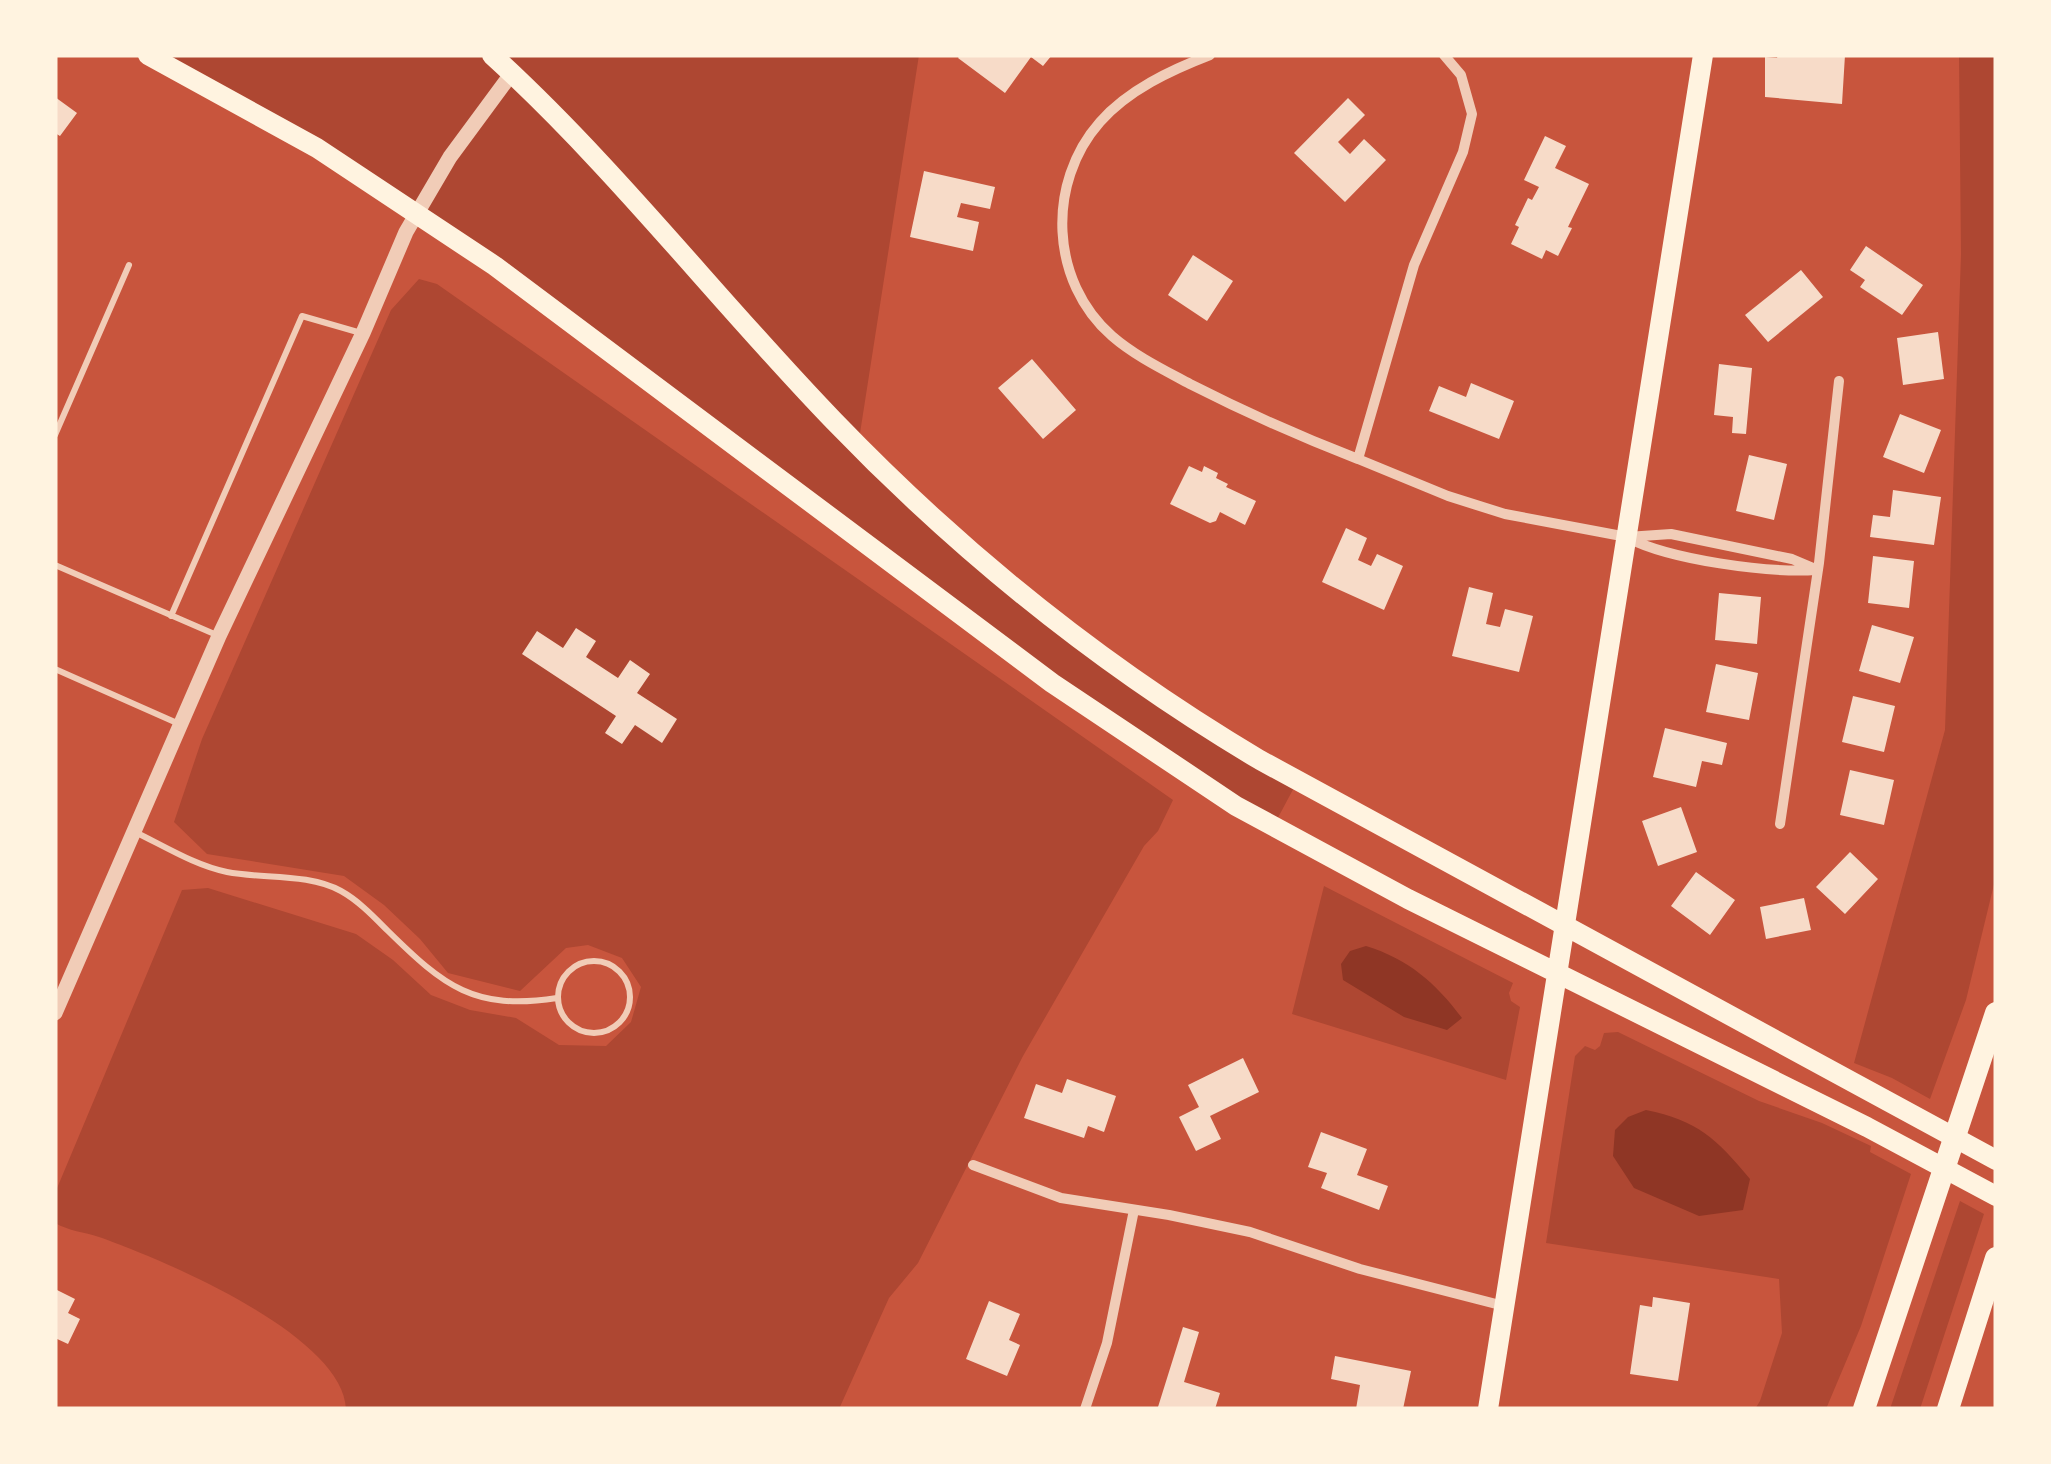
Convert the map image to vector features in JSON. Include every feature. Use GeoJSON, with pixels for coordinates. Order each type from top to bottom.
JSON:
{"type":"FeatureCollection","features":[{"type":"Feature","properties":{"kind":"highway"},"geometry":{"type":"LineString","coordinates":[[1864,1409],[1996,1013]]}},
{"type":"Feature","properties":{"kind":"highway"},"geometry":{"type":"LineString","coordinates":[[1948,1409],[1996,1258]]}},
{"type":"Feature","properties":{"kind":"main road"},"geometry":{"type":"LineString","coordinates":[[148,55],[278,125],[416,212],[574,324],[1040,673],[1129,736],[1273,828],[1996,1196]]}},
{"type":"Feature","properties":{"kind":"main road"},"geometry":{"type":"LineString","coordinates":[[492,55],[844,432],[936,522],[1046,616],[1150,691],[1248,753],[1996,1160]]}},
{"type":"Feature","properties":{"kind":"main road"},"geometry":{"type":"LineString","coordinates":[[1488,1409],[1703,55]]}},
{"type":"Feature","properties":{"kind":"street"},"geometry":{"type":"LineString","coordinates":[[1210,55],[1163,75],[1119,103],[1085,141],[1071,170],[1063,203],[1062,242],[1069,272],[1082,300],[1110,335],[1150,362],[1266,424],[1448,496],[1505,514],[1627,537],[1671,534],[1792,559],[1818,570]]}},
{"type":"Feature","properties":{"kind":"street"},"geometry":{"type":"LineString","coordinates":[[1358,459],[1414,266],[1463,152],[1472,114],[1461,75],[1444,55]]}},
{"type":"Feature","properties":{"kind":"street"},"geometry":{"type":"LineString","coordinates":[[55,1013],[219,636],[416,212],[450,157],[512,73]]}},
{"type":"Feature","properties":{"kind":"street"},"geometry":{"type":"LineString","coordinates":[[1780,824],[1818,570],[1839,380]]}},
{"type":"Feature","properties":{"kind":"street"},"geometry":{"type":"LineString","coordinates":[[1627,537],[1652,550],[1787,572],[1818,570]]}},
{"type":"Feature","properties":{"kind":"street"},"geometry":{"type":"LineString","coordinates":[[973,1165],[1038,1192],[1250,1232],[1360,1269],[1505,1306]]}},
{"type":"Feature","properties":{"kind":"street"},"geometry":{"type":"LineString","coordinates":[[1085,1409],[1108,1342],[1134,1210]]}},
{"type":"Feature","properties":{"kind":"lane"},"geometry":{"type":"LineString","coordinates":[[55,435],[129,265]]}},
{"type":"Feature","properties":{"kind":"lane"},"geometry":{"type":"LineString","coordinates":[[171,616],[302,316],[362,333]]}},
{"type":"Feature","properties":{"kind":"lane"},"geometry":{"type":"LineString","coordinates":[[55,565],[219,636]]}},
{"type":"Feature","properties":{"kind":"lane"},"geometry":{"type":"LineString","coordinates":[[55,669],[181,725]]}},
{"type":"Feature","properties":{"kind":"lane"},"geometry":{"type":"LineString","coordinates":[[134,832],[223,871],[310,881],[339,890],[367,910],[428,970],[452,987],[510,1003],[557,998]]}},
{"type":"Feature","properties":{"kind":"lane"},"geometry":{"type":"LineString","coordinates":[[598,961],[617,969],[630,997],[624,1018],[617,1026],[596,1034],[574,1028],[559,1010],[557,998],[565,974],[586,962],[598,961]]}},
{"type":"Feature","properties":{"kind":"shaded area"},"geometry":{"type":"Polygon","coordinates":[[[148,55],[919,55],[858,446],[979,560],[1297,782],[1273,827],[1236,806],[495,266],[148,55]]]}},
{"type":"Feature","properties":{"kind":"shaded area"},"geometry":{"type":"Polygon","coordinates":[[[1959,55],[1996,55],[1996,876],[1966,1000],[1930,1099],[1854,1063],[1945,730],[1961,254],[1959,55]]]}},
{"type":"Feature","properties":{"kind":"shaded area"},"geometry":{"type":"Polygon","coordinates":[[[419,279],[437,284],[1173,800],[1023,1056],[918,1263],[889,1298],[839,1409],[346,1409],[337,1381],[315,1354],[283,1328],[164,1263],[55,1223],[55,1193],[182,890],[208,888],[356,934],[393,960],[431,995],[470,1010],[516,1018],[559,1045],[606,1046],[631,1022],[641,987],[622,958],[588,945],[566,948],[520,991],[448,973],[384,905],[344,876],[207,854],[174,822],[202,739],[391,310],[419,279]]]}},
{"type":"Feature","properties":{"kind":"shaded area"},"geometry":{"type":"Polygon","coordinates":[[[1324,886],[1513,983],[1511,1001],[1520,1007],[1506,1080],[1292,1014],[1324,886]]]}},
{"type":"Feature","properties":{"kind":"shaded area"},"geometry":{"type":"Polygon","coordinates":[[[1366,946],[1420,973],[1462,1018],[1447,1030],[1404,1017],[1343,980],[1341,964],[1350,951],[1366,946]]]}},
{"type":"Feature","properties":{"kind":"shaded area"},"geometry":{"type":"Polygon","coordinates":[[[1618,1032],[1759,1101],[1822,1123],[1871,1146],[1870,1152],[1911,1174],[1861,1326],[1826,1409],[1755,1409],[1782,1333],[1779,1279],[1546,1243],[1575,1056],[1585,1046],[1595,1050],[1604,1033],[1618,1032]]]}},
{"type":"Feature","properties":{"kind":"shaded area"},"geometry":{"type":"Polygon","coordinates":[[[1646,1110],[1693,1126],[1727,1153],[1750,1179],[1743,1210],[1699,1216],[1634,1188],[1613,1156],[1615,1130],[1628,1117],[1646,1110]]]}},
{"type":"Feature","properties":{"kind":"shaded area"},"geometry":{"type":"Polygon","coordinates":[[[1960,1201],[1984,1214],[1920,1409],[1890,1409],[1960,1201]]]}},
{"type":"Feature","properties":{"kind":"building"},"geometry":{"type":"Polygon","coordinates":[[[1052,55],[1043,66],[1031,57],[1005,93],[958,58],[1052,55]]]}},
{"type":"Feature","properties":{"kind":"building"},"geometry":{"type":"Polygon","coordinates":[[[1845,55],[1842,104],[1765,97],[1765,57],[1845,55]]]}},
{"type":"Feature","properties":{"kind":"building"},"geometry":{"type":"Polygon","coordinates":[[[55,97],[77,113],[60,136],[55,133],[55,97]]]}},
{"type":"Feature","properties":{"kind":"building"},"geometry":{"type":"Polygon","coordinates":[[[1348,98],[1365,115],[1338,142],[1350,154],[1364,139],[1386,160],[1345,202],[1294,153],[1348,98]]]}},
{"type":"Feature","properties":{"kind":"building"},"geometry":{"type":"Polygon","coordinates":[[[1545,136],[1566,146],[1555,168],[1589,184],[1558,256],[1546,250],[1542,259],[1511,244],[1528,198],[1532,200],[1539,187],[1524,180],[1545,136]]]}},
{"type":"Feature","properties":{"kind":"building"},"geometry":{"type":"Polygon","coordinates":[[[924,171],[995,187],[990,209],[961,203],[957,217],[979,222],[973,251],[910,237],[924,171]]]}},
{"type":"Feature","properties":{"kind":"building"},"geometry":{"type":"Polygon","coordinates":[[[1866,246],[1923,285],[1902,315],[1860,287],[1865,280],[1850,270],[1866,246]]]}},
{"type":"Feature","properties":{"kind":"building"},"geometry":{"type":"Polygon","coordinates":[[[1193,255],[1233,281],[1207,321],[1168,295],[1193,255]]]}},
{"type":"Feature","properties":{"kind":"building"},"geometry":{"type":"Polygon","coordinates":[[[1801,270],[1823,297],[1768,342],[1745,315],[1801,270]]]}},
{"type":"Feature","properties":{"kind":"building"},"geometry":{"type":"Polygon","coordinates":[[[1938,332],[1944,379],[1903,385],[1897,338],[1938,332]]]}},
{"type":"Feature","properties":{"kind":"building"},"geometry":{"type":"Polygon","coordinates":[[[1032,359],[1076,410],[1043,439],[998,388],[1032,359]]]}},
{"type":"Feature","properties":{"kind":"building"},"geometry":{"type":"Polygon","coordinates":[[[1719,364],[1752,368],[1746,434],[1732,433],[1733,417],[1714,415],[1719,364]]]}},
{"type":"Feature","properties":{"kind":"building"},"geometry":{"type":"Polygon","coordinates":[[[1471,383],[1514,401],[1499,439],[1429,411],[1439,386],[1466,397],[1471,383]]]}},
{"type":"Feature","properties":{"kind":"building"},"geometry":{"type":"Polygon","coordinates":[[[1900,414],[1941,430],[1924,473],[1883,457],[1900,414]]]}},
{"type":"Feature","properties":{"kind":"building"},"geometry":{"type":"Polygon","coordinates":[[[1749,455],[1787,464],[1774,520],[1736,511],[1749,455]]]}},
{"type":"Feature","properties":{"kind":"building"},"geometry":{"type":"Polygon","coordinates":[[[1189,466],[1202,472],[1204,466],[1218,473],[1216,478],[1228,484],[1226,487],[1256,501],[1245,525],[1220,512],[1216,521],[1210,523],[1170,504],[1189,466]]]}},
{"type":"Feature","properties":{"kind":"building"},"geometry":{"type":"Polygon","coordinates":[[[1893,490],[1941,497],[1934,545],[1870,537],[1873,515],[1890,517],[1893,490]]]}},
{"type":"Feature","properties":{"kind":"building"},"geometry":{"type":"Polygon","coordinates":[[[1346,528],[1367,538],[1358,560],[1371,566],[1377,554],[1403,566],[1384,610],[1322,582],[1346,528]]]}},
{"type":"Feature","properties":{"kind":"building"},"geometry":{"type":"Polygon","coordinates":[[[1873,556],[1914,561],[1909,608],[1868,603],[1873,556]]]}},
{"type":"Feature","properties":{"kind":"building"},"geometry":{"type":"Polygon","coordinates":[[[1469,587],[1493,593],[1486,624],[1500,627],[1505,609],[1533,616],[1519,672],[1452,656],[1469,587]]]}},
{"type":"Feature","properties":{"kind":"building"},"geometry":{"type":"Polygon","coordinates":[[[1719,593],[1761,597],[1757,644],[1715,640],[1719,593]]]}},
{"type":"Feature","properties":{"kind":"building"},"geometry":{"type":"Polygon","coordinates":[[[1872,625],[1914,637],[1900,683],[1859,671],[1872,625]]]}},
{"type":"Feature","properties":{"kind":"building"},"geometry":{"type":"Polygon","coordinates":[[[576,628],[596,641],[586,657],[618,678],[630,660],[650,674],[637,693],[677,719],[662,743],[635,725],[622,744],[605,733],[616,716],[522,654],[537,631],[563,648],[576,628]]]}},
{"type":"Feature","properties":{"kind":"building"},"geometry":{"type":"Polygon","coordinates":[[[1716,664],[1758,673],[1749,720],[1706,712],[1716,664]]]}},
{"type":"Feature","properties":{"kind":"building"},"geometry":{"type":"Polygon","coordinates":[[[1853,696],[1895,706],[1884,752],[1842,742],[1853,696]]]}},
{"type":"Feature","properties":{"kind":"building"},"geometry":{"type":"Polygon","coordinates":[[[1665,728],[1727,743],[1722,765],[1702,761],[1696,787],[1653,777],[1665,728]]]}},
{"type":"Feature","properties":{"kind":"building"},"geometry":{"type":"Polygon","coordinates":[[[1850,770],[1894,780],[1884,825],[1840,815],[1850,770]]]}},
{"type":"Feature","properties":{"kind":"building"},"geometry":{"type":"Polygon","coordinates":[[[1681,807],[1697,852],[1658,866],[1642,821],[1681,807]]]}},
{"type":"Feature","properties":{"kind":"building"},"geometry":{"type":"Polygon","coordinates":[[[1850,852],[1878,879],[1845,914],[1816,887],[1850,852]]]}},
{"type":"Feature","properties":{"kind":"building"},"geometry":{"type":"Polygon","coordinates":[[[1696,872],[1735,900],[1710,935],[1671,906],[1696,872]]]}},
{"type":"Feature","properties":{"kind":"building"},"geometry":{"type":"Polygon","coordinates":[[[1804,898],[1811,930],[1766,939],[1760,907],[1804,898]]]}},
{"type":"Feature","properties":{"kind":"building"},"geometry":{"type":"Polygon","coordinates":[[[1243,1058],[1259,1092],[1210,1116],[1221,1139],[1196,1151],[1179,1117],[1199,1107],[1188,1085],[1243,1058]]]}},
{"type":"Feature","properties":{"kind":"building"},"geometry":{"type":"Polygon","coordinates":[[[1067,1079],[1116,1096],[1104,1132],[1088,1126],[1084,1138],[1024,1118],[1036,1084],[1062,1093],[1067,1079]]]}},
{"type":"Feature","properties":{"kind":"building"},"geometry":{"type":"Polygon","coordinates":[[[1321,1132],[1367,1149],[1357,1175],[1388,1186],[1379,1210],[1321,1188],[1327,1173],[1308,1167],[1321,1132]]]}},
{"type":"Feature","properties":{"kind":"building"},"geometry":{"type":"Polygon","coordinates":[[[55,1289],[75,1299],[68,1313],[80,1319],[68,1344],[55,1338],[55,1289]]]}},
{"type":"Feature","properties":{"kind":"building"},"geometry":{"type":"Polygon","coordinates":[[[1653,1297],[1690,1303],[1678,1381],[1630,1374],[1640,1305],[1652,1307],[1653,1297]]]}},
{"type":"Feature","properties":{"kind":"building"},"geometry":{"type":"Polygon","coordinates":[[[989,1301],[1020,1314],[1009,1340],[1020,1345],[1007,1376],[966,1359],[989,1301]]]}},
{"type":"Feature","properties":{"kind":"building"},"geometry":{"type":"Polygon","coordinates":[[[1183,1327],[1199,1332],[1184,1382],[1220,1393],[1215,1409],[1158,1407],[1183,1327]]]}},
{"type":"Feature","properties":{"kind":"building"},"geometry":{"type":"Polygon","coordinates":[[[1335,1356],[1411,1371],[1403,1409],[1356,1409],[1360,1385],[1331,1379],[1335,1356]]]}}]}
